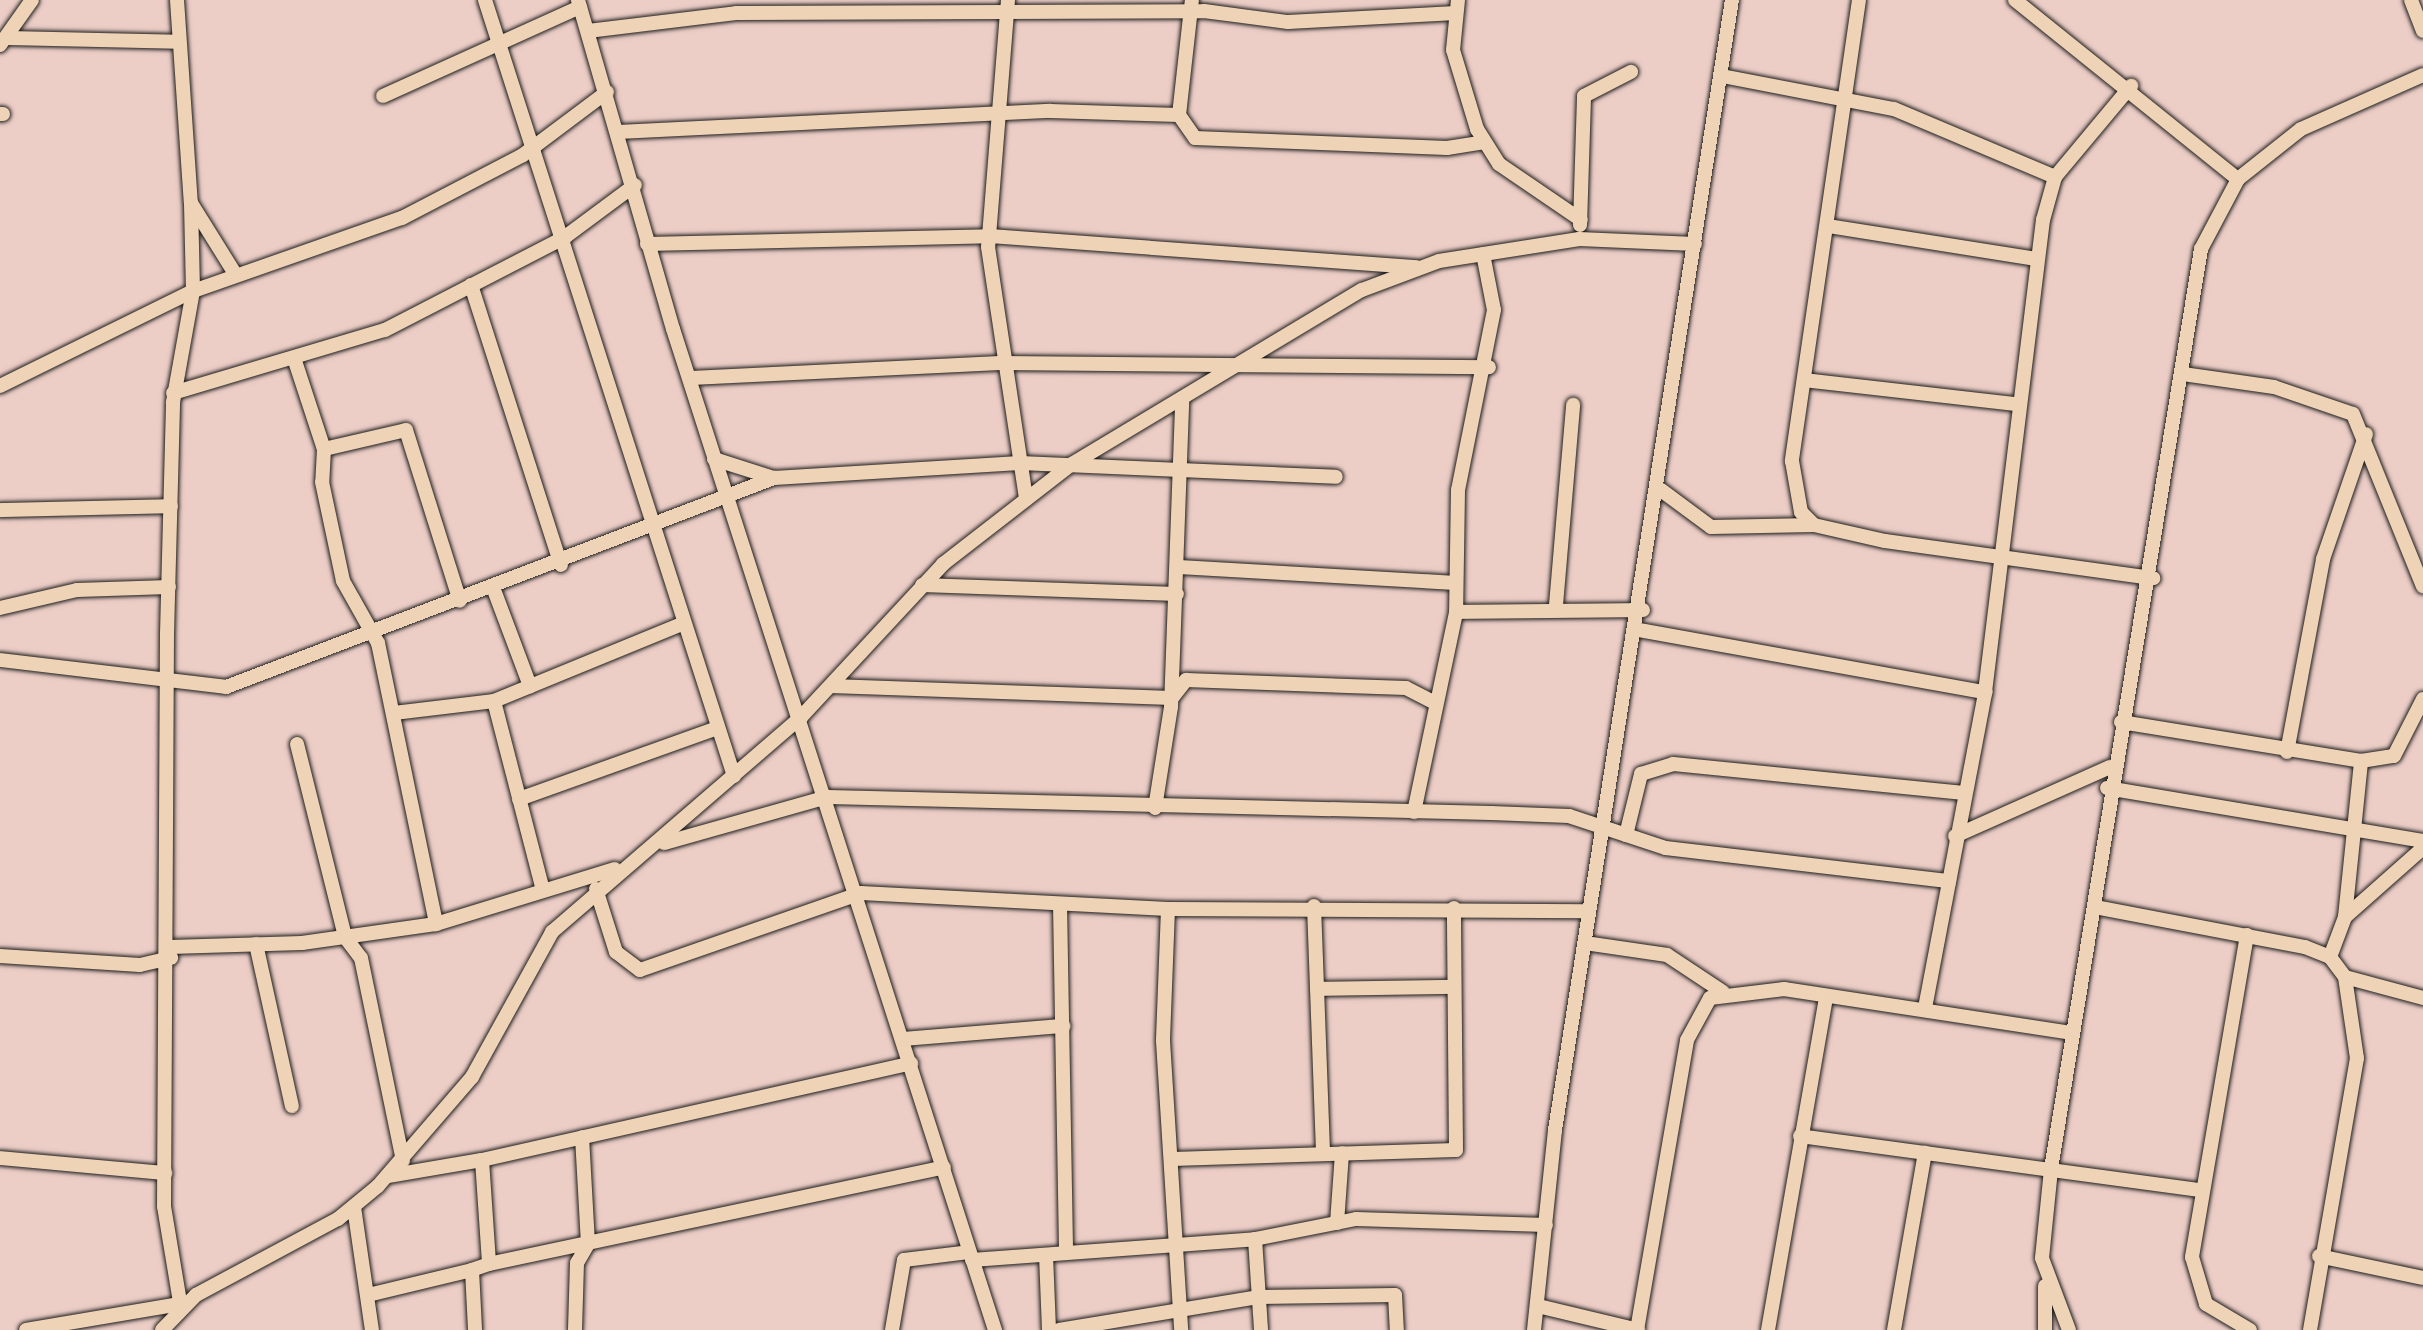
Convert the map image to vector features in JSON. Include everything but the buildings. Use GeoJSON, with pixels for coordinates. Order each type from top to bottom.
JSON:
{"type":"FeatureCollection","features":[{"type":"Feature","properties":{"kind":"street"},"geometry":{"type":"LineString","coordinates":[[4,42],[32,0]]}},
{"type":"Feature","properties":{"kind":"street"},"geometry":{"type":"LineString","coordinates":[[164,1329],[180,1306],[165,1173],[173,393],[192,291],[177,0]]}},
{"type":"Feature","properties":{"kind":"street"},"geometry":{"type":"LineString","coordinates":[[485,0],[535,145],[652,528],[734,776]]}},
{"type":"Feature","properties":{"kind":"street"},"geometry":{"type":"LineString","coordinates":[[1534,1330],[1588,911],[1661,490],[1732,0]]}},
{"type":"Feature","properties":{"kind":"street"},"geometry":{"type":"LineString","coordinates":[[1814,524],[1792,480],[1859,0]]}},
{"type":"Feature","properties":{"kind":"street"},"geometry":{"type":"LineString","coordinates":[[2015,0],[2131,86],[2238,179]]}},
{"type":"Feature","properties":{"kind":"street"},"geometry":{"type":"LineString","coordinates":[[2411,0],[2423,31]]}},
{"type":"Feature","properties":{"kind":"street"},"geometry":{"type":"LineString","coordinates":[[383,96],[579,4],[608,92],[647,244],[726,498],[861,893],[995,1330]]}},
{"type":"Feature","properties":{"kind":"street"},"geometry":{"type":"LineString","coordinates":[[588,31],[736,13],[1192,6],[1288,22],[1457,6],[1453,50],[1485,142],[1499,164],[1581,220]]}},
{"type":"Feature","properties":{"kind":"street"},"geometry":{"type":"LineString","coordinates":[[1192,6],[1179,115],[1196,138],[1447,148],[1485,142]]}},
{"type":"Feature","properties":{"kind":"street"},"geometry":{"type":"LineString","coordinates":[[1007,8],[990,236],[1000,363],[1026,499]]}},
{"type":"Feature","properties":{"kind":"street"},"geometry":{"type":"LineString","coordinates":[[4,42],[178,42]]}},
{"type":"Feature","properties":{"kind":"street"},"geometry":{"type":"LineString","coordinates":[[1579,240],[1584,96],[1631,72]]}},
{"type":"Feature","properties":{"kind":"street"},"geometry":{"type":"LineString","coordinates":[[1722,76],[1848,97],[2055,177]]}},
{"type":"Feature","properties":{"kind":"street"},"geometry":{"type":"LineString","coordinates":[[2045,1330],[2050,1170],[2095,908],[2110,767],[2153,578],[2201,249],[2238,179],[2301,129],[2423,76]]}},
{"type":"Feature","properties":{"kind":"street"},"geometry":{"type":"LineString","coordinates":[[1925,1008],[1985,692],[2016,404],[2037,259],[2055,177],[2131,86]]}},
{"type":"Feature","properties":{"kind":"street"},"geometry":{"type":"LineString","coordinates":[[0,386],[234,272],[402,218],[535,145],[608,92]]}},
{"type":"Feature","properties":{"kind":"street"},"geometry":{"type":"LineString","coordinates":[[618,132],[998,117],[1179,115]]}},
{"type":"Feature","properties":{"kind":"street"},"geometry":{"type":"LineString","coordinates":[[173,393],[386,330],[564,237],[634,185]]}},
{"type":"Feature","properties":{"kind":"street"},"geometry":{"type":"LineString","coordinates":[[190,203],[234,272]]}},
{"type":"Feature","properties":{"kind":"street"},"geometry":{"type":"LineString","coordinates":[[1828,226],[2037,259]]}},
{"type":"Feature","properties":{"kind":"street"},"geometry":{"type":"LineString","coordinates":[[647,244],[990,236],[1423,267]]}},
{"type":"Feature","properties":{"kind":"street"},"geometry":{"type":"LineString","coordinates":[[26,1330],[180,1306],[354,1208],[403,1161],[472,1078],[552,932],[596,888],[658,844],[802,717],[922,584],[1072,464],[1250,361],[1362,290],[1423,267],[1579,240],[1695,244]]}},
{"type":"Feature","properties":{"kind":"street"},"geometry":{"type":"LineString","coordinates":[[1414,812],[1432,701],[1456,612],[1458,490],[1489,367],[1494,310],[1483,254]]}},
{"type":"Feature","properties":{"kind":"street"},"geometry":{"type":"LineString","coordinates":[[470,285],[561,566]]}},
{"type":"Feature","properties":{"kind":"street"},"geometry":{"type":"LineString","coordinates":[[294,358],[324,449],[322,482],[343,581],[368,634],[378,643],[436,924]]}},
{"type":"Feature","properties":{"kind":"street"},"geometry":{"type":"LineString","coordinates":[[691,378],[1000,363],[1097,370],[1250,361],[1489,367]]}},
{"type":"Feature","properties":{"kind":"street"},"geometry":{"type":"LineString","coordinates":[[2183,374],[2336,404],[2366,434],[2423,586]]}},
{"type":"Feature","properties":{"kind":"street"},"geometry":{"type":"LineString","coordinates":[[1804,380],[2016,404]]}},
{"type":"Feature","properties":{"kind":"street"},"geometry":{"type":"LineString","coordinates":[[1155,808],[1172,698],[1182,400]]}},
{"type":"Feature","properties":{"kind":"street"},"geometry":{"type":"LineString","coordinates":[[1556,605],[1573,404]]}},
{"type":"Feature","properties":{"kind":"street"},"geometry":{"type":"LineString","coordinates":[[324,449],[406,430],[460,600]]}},
{"type":"Feature","properties":{"kind":"street"},"geometry":{"type":"LineString","coordinates":[[2287,752],[2323,559],[2366,434]]}},
{"type":"Feature","properties":{"kind":"street"},"geometry":{"type":"LineString","coordinates":[[714,459],[774,478]]}},
{"type":"Feature","properties":{"kind":"street"},"geometry":{"type":"LineString","coordinates":[[0,660],[226,687],[561,566],[774,478],[1072,464],[1181,475],[1240,468],[1336,478]]}},
{"type":"Feature","properties":{"kind":"street"},"geometry":{"type":"LineString","coordinates":[[1661,490],[1711,527],[1814,524],[1998,557],[2153,578]]}},
{"type":"Feature","properties":{"kind":"street"},"geometry":{"type":"LineString","coordinates":[[0,510],[171,506]]}},
{"type":"Feature","properties":{"kind":"street"},"geometry":{"type":"LineString","coordinates":[[1178,568],[1456,583]]}},
{"type":"Feature","properties":{"kind":"street"},"geometry":{"type":"LineString","coordinates":[[922,584],[1177,594]]}},
{"type":"Feature","properties":{"kind":"street"},"geometry":{"type":"LineString","coordinates":[[0,608],[77,590],[170,587]]}},
{"type":"Feature","properties":{"kind":"street"},"geometry":{"type":"LineString","coordinates":[[494,590],[530,686]]}},
{"type":"Feature","properties":{"kind":"street"},"geometry":{"type":"LineString","coordinates":[[1456,612],[1556,605],[1642,610]]}},
{"type":"Feature","properties":{"kind":"street"},"geometry":{"type":"LineString","coordinates":[[394,713],[494,701],[684,623]]}},
{"type":"Feature","properties":{"kind":"street"},"geometry":{"type":"LineString","coordinates":[[1638,630],[1985,692]]}},
{"type":"Feature","properties":{"kind":"street"},"geometry":{"type":"LineString","coordinates":[[1172,698],[1186,680],[1406,688],[1432,701]]}},
{"type":"Feature","properties":{"kind":"street"},"geometry":{"type":"LineString","coordinates":[[831,686],[1172,698]]}},
{"type":"Feature","properties":{"kind":"street"},"geometry":{"type":"LineString","coordinates":[[2121,722],[2361,761],[2394,756],[2423,700]]}},
{"type":"Feature","properties":{"kind":"street"},"geometry":{"type":"LineString","coordinates":[[494,701],[543,890]]}},
{"type":"Feature","properties":{"kind":"street"},"geometry":{"type":"LineString","coordinates":[[519,799],[718,728]]}},
{"type":"Feature","properties":{"kind":"street"},"geometry":{"type":"LineString","coordinates":[[297,744],[344,937],[360,958],[403,1161]]}},
{"type":"Feature","properties":{"kind":"street"},"geometry":{"type":"LineString","coordinates":[[2330,956],[2346,917],[2349,832],[2361,761]]}},
{"type":"Feature","properties":{"kind":"street"},"geometry":{"type":"LineString","coordinates":[[1626,836],[1641,774],[1673,764],[1965,793]]}},
{"type":"Feature","properties":{"kind":"street"},"geometry":{"type":"LineString","coordinates":[[1955,836],[2110,767]]}},
{"type":"Feature","properties":{"kind":"street"},"geometry":{"type":"LineString","coordinates":[[2107,788],[2423,844]]}},
{"type":"Feature","properties":{"kind":"street"},"geometry":{"type":"LineString","coordinates":[[658,844],[828,797],[1569,816],[1666,848],[1949,881]]}},
{"type":"Feature","properties":{"kind":"street"},"geometry":{"type":"LineString","coordinates":[[2346,917],[2423,844]]}},
{"type":"Feature","properties":{"kind":"street"},"geometry":{"type":"LineString","coordinates":[[0,956],[140,965],[170,952],[344,937],[436,924],[622,866]]}},
{"type":"Feature","properties":{"kind":"street"},"geometry":{"type":"LineString","coordinates":[[596,888],[616,952],[640,970],[861,893],[1168,909],[1314,906],[1588,911]]}},
{"type":"Feature","properties":{"kind":"street"},"geometry":{"type":"LineString","coordinates":[[1060,904],[1066,1253]]}},
{"type":"Feature","properties":{"kind":"street"},"geometry":{"type":"LineString","coordinates":[[1314,906],[1323,1154]]}},
{"type":"Feature","properties":{"kind":"street"},"geometry":{"type":"LineString","coordinates":[[1172,1158],[1456,1150],[1451,988],[1454,908]]}},
{"type":"Feature","properties":{"kind":"street"},"geometry":{"type":"LineString","coordinates":[[2095,908],[2247,935],[2330,956],[2346,977],[2357,1058],[2319,1256],[2310,1330]]}},
{"type":"Feature","properties":{"kind":"street"},"geometry":{"type":"LineString","coordinates":[[1168,909],[1163,1041],[1181,1330]]}},
{"type":"Feature","properties":{"kind":"street"},"geometry":{"type":"LineString","coordinates":[[2247,935],[2202,1190],[2195,1283],[2219,1315],[2250,1330]]}},
{"type":"Feature","properties":{"kind":"street"},"geometry":{"type":"LineString","coordinates":[[1586,943],[1667,955],[1723,992],[1826,996],[1925,1008],[2073,1034]]}},
{"type":"Feature","properties":{"kind":"street"},"geometry":{"type":"LineString","coordinates":[[256,944],[292,1106]]}},
{"type":"Feature","properties":{"kind":"street"},"geometry":{"type":"LineString","coordinates":[[2346,977],[2423,998]]}},
{"type":"Feature","properties":{"kind":"street"},"geometry":{"type":"LineString","coordinates":[[1317,989],[1451,988]]}},
{"type":"Feature","properties":{"kind":"street"},"geometry":{"type":"LineString","coordinates":[[1538,1306],[1637,1330],[1687,1040],[1699,1010],[1723,992]]}},
{"type":"Feature","properties":{"kind":"street"},"geometry":{"type":"LineString","coordinates":[[1768,1330],[1826,996]]}},
{"type":"Feature","properties":{"kind":"street"},"geometry":{"type":"LineString","coordinates":[[904,1039],[1063,1026]]}},
{"type":"Feature","properties":{"kind":"street"},"geometry":{"type":"LineString","coordinates":[[388,1176],[482,1160],[911,1063]]}},
{"type":"Feature","properties":{"kind":"street"},"geometry":{"type":"LineString","coordinates":[[1800,1136],[2202,1190]]}},
{"type":"Feature","properties":{"kind":"street"},"geometry":{"type":"LineString","coordinates":[[575,1330],[577,1262],[588,1244],[582,1138]]}},
{"type":"Feature","properties":{"kind":"street"},"geometry":{"type":"LineString","coordinates":[[1337,1223],[1342,1153]]}},
{"type":"Feature","properties":{"kind":"street"},"geometry":{"type":"LineString","coordinates":[[1894,1330],[1925,1153]]}},
{"type":"Feature","properties":{"kind":"street"},"geometry":{"type":"LineString","coordinates":[[0,1158],[165,1173]]}},
{"type":"Feature","properties":{"kind":"street"},"geometry":{"type":"LineString","coordinates":[[482,1160],[489,1264]]}},
{"type":"Feature","properties":{"kind":"street"},"geometry":{"type":"LineString","coordinates":[[368,1296],[489,1264],[944,1166]]}},
{"type":"Feature","properties":{"kind":"street"},"geometry":{"type":"LineString","coordinates":[[354,1208],[372,1330]]}},
{"type":"Feature","properties":{"kind":"street"},"geometry":{"type":"LineString","coordinates":[[892,1330],[904,1260],[1046,1255],[1256,1239],[1337,1223],[1546,1225]]}},
{"type":"Feature","properties":{"kind":"street"},"geometry":{"type":"LineString","coordinates":[[1256,1239],[1260,1330]]}},
{"type":"Feature","properties":{"kind":"street"},"geometry":{"type":"LineString","coordinates":[[1046,1255],[1049,1330]]}},
{"type":"Feature","properties":{"kind":"street"},"geometry":{"type":"LineString","coordinates":[[2319,1256],[2423,1278]]}},
{"type":"Feature","properties":{"kind":"street"},"geometry":{"type":"LineString","coordinates":[[472,1270],[475,1330]]}},
{"type":"Feature","properties":{"kind":"street"},"geometry":{"type":"LineString","coordinates":[[2045,1278],[2069,1330]]}},
{"type":"Feature","properties":{"kind":"street"},"geometry":{"type":"LineString","coordinates":[[1058,1330],[1259,1297],[1396,1295],[1398,1330]]}}]}
